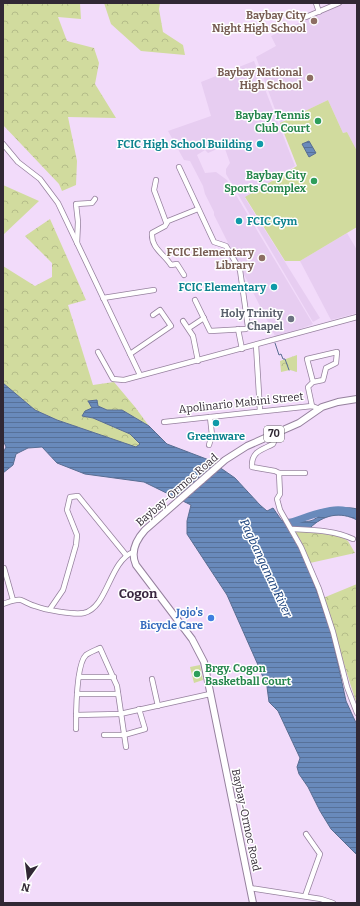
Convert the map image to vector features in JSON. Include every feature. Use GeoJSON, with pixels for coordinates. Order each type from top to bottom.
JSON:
{"type":"FeatureCollection","features":[{"type":"Feature","properties":{"kind":"main road","name":"70"},"geometry":{"type":"LineString","coordinates":[[321,408],[338,402],[357,399]]}},
{"type":"Feature","properties":{"kind":"main road","name":"Baybay-Ormoc Road"},"geometry":{"type":"LineString","coordinates":[[253,903],[204,662],[200,651],[136,565],[133,552],[140,535],[225,460],[247,446],[299,423],[321,408]]}},
{"type":"Feature","properties":{"kind":"street"},"geometry":{"type":"LineString","coordinates":[[316,3],[319,12]]}},
{"type":"Feature","properties":{"kind":"street"},"geometry":{"type":"LineString","coordinates":[[306,17],[339,3]]}},
{"type":"Feature","properties":{"kind":"street"},"geometry":{"type":"LineString","coordinates":[[3,144],[18,162],[40,179],[58,203],[140,376]]}},
{"type":"Feature","properties":{"kind":"street"},"geometry":{"type":"LineString","coordinates":[[179,167],[214,242],[226,246],[240,268],[249,326],[246,329],[211,331],[195,300]]}},
{"type":"Feature","properties":{"kind":"street"},"geometry":{"type":"LineString","coordinates":[[156,180],[154,191],[166,222]]}},
{"type":"Feature","properties":{"kind":"street"},"geometry":{"type":"LineString","coordinates":[[77,245],[78,222],[76,204],[92,204],[95,199]]}},
{"type":"Feature","properties":{"kind":"street"},"geometry":{"type":"LineString","coordinates":[[184,275],[177,264],[171,264],[152,243],[152,232],[165,226],[166,222],[198,209]]}},
{"type":"Feature","properties":{"kind":"street"},"geometry":{"type":"LineString","coordinates":[[103,298],[154,290]]}},
{"type":"Feature","properties":{"kind":"street"},"geometry":{"type":"LineString","coordinates":[[130,354],[171,326],[160,310],[153,315]]}},
{"type":"Feature","properties":{"kind":"street"},"geometry":{"type":"LineString","coordinates":[[98,352],[114,380],[124,380],[357,317]]}},
{"type":"Feature","properties":{"kind":"street"},"geometry":{"type":"LineString","coordinates":[[189,328],[204,318]]}},
{"type":"Feature","properties":{"kind":"street"},"geometry":{"type":"LineString","coordinates":[[183,321],[193,336],[198,361]]}},
{"type":"Feature","properties":{"kind":"street"},"geometry":{"type":"LineString","coordinates":[[238,329],[242,349]]}},
{"type":"Feature","properties":{"kind":"street"},"geometry":{"type":"LineString","coordinates":[[256,345],[260,411]]}},
{"type":"Feature","properties":{"kind":"street"},"geometry":{"type":"LineString","coordinates":[[312,406],[308,387],[313,382],[323,380],[326,368],[336,363],[337,352],[307,359],[313,382]]}},
{"type":"Feature","properties":{"kind":"street","name":"Apolinario Mabini Street"},"geometry":{"type":"LineString","coordinates":[[164,422],[312,406],[321,408]]}},
{"type":"Feature","properties":{"kind":"street"},"geometry":{"type":"LineString","coordinates":[[209,445],[212,434],[210,417]]}},
{"type":"Feature","properties":{"kind":"street"},"geometry":{"type":"LineString","coordinates":[[278,433],[273,444],[258,450],[251,461],[252,467],[275,471],[279,474],[305,473]]}},
{"type":"Feature","properties":{"kind":"street"},"geometry":{"type":"LineString","coordinates":[[279,474],[280,494],[277,498],[284,518],[291,528],[311,568],[328,615],[347,687],[357,714]]}},
{"type":"Feature","properties":{"kind":"street"},"geometry":{"type":"LineString","coordinates":[[50,609],[63,590],[76,545],[77,535],[67,510],[67,503],[70,497],[78,496],[126,555]]}},
{"type":"Feature","properties":{"kind":"street"},"geometry":{"type":"LineString","coordinates":[[291,528],[322,531],[344,535],[353,539]]}},
{"type":"Feature","properties":{"kind":"street"},"geometry":{"type":"LineString","coordinates":[[3,604],[13,600],[21,600],[37,607],[77,614],[91,610],[126,555],[133,552]]}},
{"type":"Feature","properties":{"kind":"street"},"geometry":{"type":"LineString","coordinates":[[4,568],[13,600]]}},
{"type":"Feature","properties":{"kind":"street"},"geometry":{"type":"LineString","coordinates":[[76,729],[79,677],[86,655],[100,648],[114,677],[126,747]]}},
{"type":"Feature","properties":{"kind":"street"},"geometry":{"type":"LineString","coordinates":[[79,677],[114,677]]}},
{"type":"Feature","properties":{"kind":"street"},"geometry":{"type":"LineString","coordinates":[[152,679],[158,706]]}},
{"type":"Feature","properties":{"kind":"street"},"geometry":{"type":"LineString","coordinates":[[77,694],[118,694]]}},
{"type":"Feature","properties":{"kind":"street"},"geometry":{"type":"LineString","coordinates":[[76,715],[120,714],[210,694]]}},
{"type":"Feature","properties":{"kind":"street"},"geometry":{"type":"LineString","coordinates":[[104,734],[124,735],[145,729],[140,709]]}},
{"type":"Feature","properties":{"kind":"street"},"geometry":{"type":"LineString","coordinates":[[305,896],[320,855],[306,834]]}},
{"type":"Feature","properties":{"kind":"street"},"geometry":{"type":"LineString","coordinates":[[250,888],[305,896],[333,903]]}},
{"type":"Feature","properties":{"kind":"shaded area","name":"Baybay National High School"},"geometry":{"type":"Polygon","coordinates":[[[341,3],[357,3],[357,151],[347,132],[343,133],[328,100],[280,123],[256,57],[276,46],[271,36],[341,3]]]}},
{"type":"Feature","properties":{"kind":"shaded area"},"geometry":{"type":"Polygon","coordinates":[[[254,61],[295,166],[245,198],[320,318],[313,322],[226,174],[226,169],[230,163],[224,146],[208,153],[205,150],[197,155],[205,173],[216,172],[227,180],[313,324],[276,338],[214,215],[203,186],[190,161],[184,160],[168,131],[211,116],[201,82],[254,61]]]}},
{"type":"Feature","properties":{"kind":"shaded area"},"geometry":{"type":"Polygon","coordinates":[[[347,233],[357,250],[357,313],[331,320],[300,261],[347,233]]]}},
{"type":"Feature","properties":{"kind":"green space"},"geometry":{"type":"Polygon","coordinates":[[[3,3],[80,3],[81,19],[58,17],[67,41],[94,48],[99,63],[95,84],[116,118],[68,117],[77,161],[76,185],[62,191],[59,184],[3,125],[3,3]]]}},
{"type":"Feature","properties":{"kind":"green space"},"geometry":{"type":"Polygon","coordinates":[[[104,3],[160,3],[159,9],[163,32],[183,45],[185,55],[141,51],[111,24],[104,3]]]}},
{"type":"Feature","properties":{"kind":"green space","name":"Baybay City Sports Complex"},"geometry":{"type":"Polygon","coordinates":[[[328,100],[343,133],[347,132],[357,151],[357,227],[300,261],[285,261],[245,197],[297,166],[280,123],[328,100]]]}},
{"type":"Feature","properties":{"kind":"green space"},"geometry":{"type":"Polygon","coordinates":[[[3,185],[39,201],[3,235],[3,185]]]}},
{"type":"Feature","properties":{"kind":"green space"},"geometry":{"type":"Polygon","coordinates":[[[50,219],[86,300],[68,305],[93,385],[114,382],[149,426],[122,410],[107,410],[98,406],[97,400],[88,402],[92,408],[82,416],[93,418],[130,434],[140,445],[135,447],[57,420],[35,410],[3,383],[3,266],[35,286],[52,277],[52,263],[25,236],[50,219]]]}},
{"type":"Feature","properties":{"kind":"green space"},"geometry":{"type":"Polygon","coordinates":[[[297,355],[297,372],[290,370],[281,372],[280,361],[297,355]]]}},
{"type":"Feature","properties":{"kind":"green space"},"geometry":{"type":"Polygon","coordinates":[[[294,530],[340,536],[348,541],[355,553],[310,563],[300,539],[294,530]]]}},
{"type":"Feature","properties":{"kind":"green space"},"geometry":{"type":"Polygon","coordinates":[[[357,584],[357,705],[323,598],[357,584]]]}},
{"type":"Feature","properties":{"kind":"green space","name":"Brgy. Cogon Basketball Court"},"geometry":{"type":"Polygon","coordinates":[[[200,665],[203,680],[194,683],[190,667],[200,665]]]}},
{"type":"Feature","properties":{"kind":"water"},"geometry":{"type":"Polygon","coordinates":[[[309,141],[316,153],[309,157],[302,144],[309,141]]]}},
{"type":"Feature","properties":{"kind":"water","name":"Pagbanganan River"},"geometry":{"type":"Polygon","coordinates":[[[3,383],[35,410],[57,420],[136,447],[140,444],[130,434],[93,418],[82,416],[85,411],[92,408],[88,401],[97,400],[98,406],[107,410],[122,410],[149,426],[167,444],[209,460],[235,478],[267,511],[273,508],[282,521],[292,519],[310,521],[336,509],[357,509],[357,520],[351,517],[338,515],[326,517],[310,528],[291,527],[307,564],[331,632],[346,701],[357,725],[357,855],[331,829],[308,787],[299,774],[297,767],[300,758],[278,711],[269,702],[267,687],[227,595],[187,534],[187,521],[191,505],[144,482],[85,474],[57,463],[42,447],[28,448],[16,454],[13,465],[3,473],[3,453],[6,447],[3,440],[3,383]]]}},
{"type":"Feature","properties":{"kind":"waterway"},"geometry":{"type":"LineString","coordinates":[[275,343],[279,355],[281,354],[283,359],[285,359],[289,370]]}},
{"type":"Feature","properties":{"kind":"waterway"},"geometry":{"type":"LineString","coordinates":[[288,523],[314,514],[332,510],[349,511],[357,515]]}},
{"type":"Feature","properties":{"kind":"place","name":"Baybay City Night High School"},"geometry":{"type":"Point","coordinates":[314,21]}},
{"type":"Feature","properties":{"kind":"place","name":"Baybay National High School"},"geometry":{"type":"Point","coordinates":[310,78]}},
{"type":"Feature","properties":{"kind":"place","name":"Baybay Tennis Club Court"},"geometry":{"type":"Point","coordinates":[318,121]}},
{"type":"Feature","properties":{"kind":"place","name":"FCIC High School Building"},"geometry":{"type":"Point","coordinates":[260,144]}},
{"type":"Feature","properties":{"kind":"place","name":"Baybay City Sports Complex"},"geometry":{"type":"Point","coordinates":[314,181]}},
{"type":"Feature","properties":{"kind":"place","name":"FCIC Gym"},"geometry":{"type":"Point","coordinates":[239,221]}},
{"type":"Feature","properties":{"kind":"place","name":"FCIC Elementary Library"},"geometry":{"type":"Point","coordinates":[262,258]}},
{"type":"Feature","properties":{"kind":"place","name":"FCIC Elementary"},"geometry":{"type":"Point","coordinates":[274,287]}},
{"type":"Feature","properties":{"kind":"place","name":"Holy Trinity Chapel"},"geometry":{"type":"Point","coordinates":[291,319]}},
{"type":"Feature","properties":{"kind":"place","name":"Greenware"},"geometry":{"type":"Point","coordinates":[216,423]}},
{"type":"Feature","properties":{"kind":"place","name":"Jojo's Bicycle Care"},"geometry":{"type":"Point","coordinates":[211,618]}},
{"type":"Feature","properties":{"kind":"place","name":"Brgy. Cogon Basketball Court"},"geometry":{"type":"Point","coordinates":[197,674]}},
{"type":"Feature","properties":{"kind":"district","name":"Cogon"},"geometry":{"type":"Point","coordinates":[138,593]}}]}
